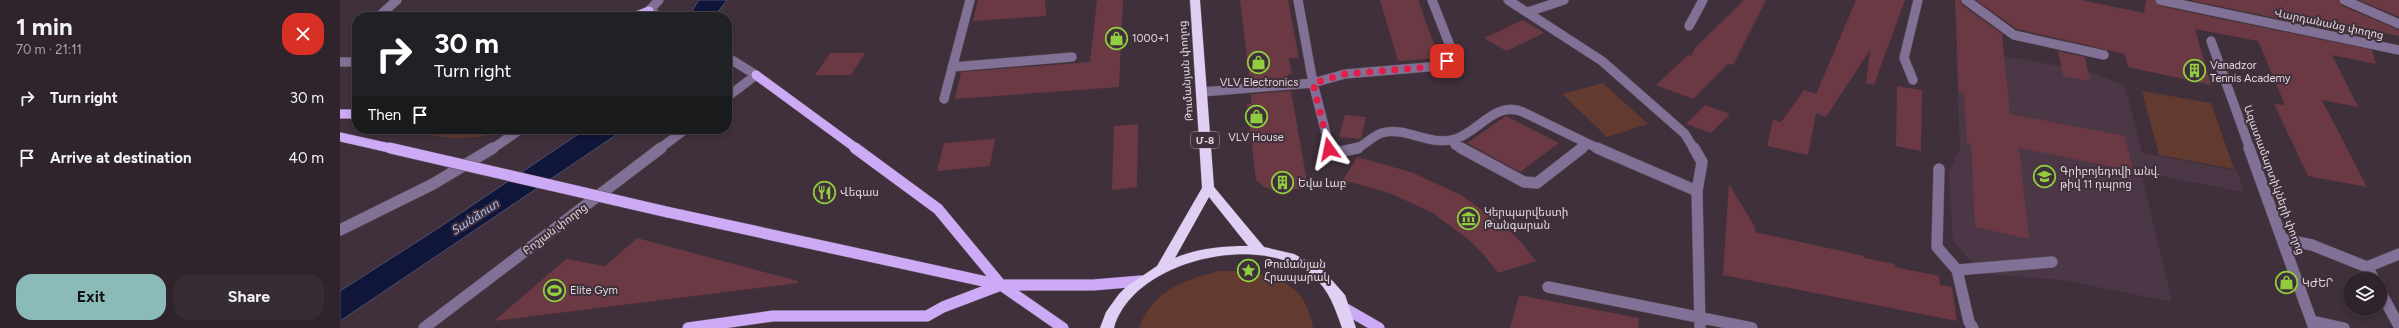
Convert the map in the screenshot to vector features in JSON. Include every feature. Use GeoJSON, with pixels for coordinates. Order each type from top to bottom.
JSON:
{"type":"FeatureCollection","features":[{"type":"Feature","properties":{"kind":"highway","name":"Թումանյան փողոց"},"geometry":{"type":"LineString","coordinates":[[1195,0],[1208,188]]}},
{"type":"Feature","properties":{"kind":"highway"},"geometry":{"type":"LineString","coordinates":[[1163,267],[1208,188],[1259,250]]}},
{"type":"Feature","properties":{"kind":"highway"},"geometry":{"type":"LineString","coordinates":[[1107,328],[1122,299],[1141,281],[1163,267],[1186,257],[1234,249],[1259,250],[1288,257],[1313,269],[1333,286],[1346,309],[1349,328]]}},
{"type":"Feature","properties":{"kind":"main road"},"geometry":{"type":"LineString","coordinates":[[756,75],[938,209],[1001,285],[1063,328]]}},
{"type":"Feature","properties":{"kind":"main road"},"geometry":{"type":"LineString","coordinates":[[340,114],[352,114]]}},
{"type":"Feature","properties":{"kind":"main road"},"geometry":{"type":"LineString","coordinates":[[340,137],[667,212],[1001,285],[1094,285],[1141,281]]}},
{"type":"Feature","properties":{"kind":"main road"},"geometry":{"type":"LineString","coordinates":[[688,328],[773,316],[927,316],[943,307],[1001,285]]}},
{"type":"Feature","properties":{"kind":"main road"},"geometry":{"type":"LineString","coordinates":[[1346,309],[1380,328]]}},
{"type":"Feature","properties":{"kind":"street"},"geometry":{"type":"LineString","coordinates":[[384,12],[397,0]]}},
{"type":"Feature","properties":{"kind":"street"},"geometry":{"type":"LineString","coordinates":[[648,12],[659,0]]}},
{"type":"Feature","properties":{"kind":"street"},"geometry":{"type":"LineString","coordinates":[[944,99],[970,0]]}},
{"type":"Feature","properties":{"kind":"street"},"geometry":{"type":"LineString","coordinates":[[1298,0],[1313,83],[1329,149],[1341,153],[1358,149],[1379,134],[1390,132],[1442,142],[1455,140],[1494,113],[1512,108],[1586,145],[1697,191]]}},
{"type":"Feature","properties":{"kind":"street"},"geometry":{"type":"LineString","coordinates":[[1202,92],[1313,83],[1345,74],[1440,66],[1454,56],[1432,0]]}},
{"type":"Feature","properties":{"kind":"street"},"geometry":{"type":"LineString","coordinates":[[1508,0],[1602,62],[1685,134],[1702,162],[1697,191],[1700,323]]}},
{"type":"Feature","properties":{"kind":"street"},"geometry":{"type":"LineString","coordinates":[[1528,12],[1564,0]]}},
{"type":"Feature","properties":{"kind":"street"},"geometry":{"type":"LineString","coordinates":[[1689,26],[1703,0]]}},
{"type":"Feature","properties":{"kind":"street"},"geometry":{"type":"LineString","coordinates":[[1913,80],[1904,58],[1918,0]]}},
{"type":"Feature","properties":{"kind":"street"},"geometry":{"type":"LineString","coordinates":[[1966,0],[2014,34],[2104,55]]}},
{"type":"Feature","properties":{"kind":"street","name":"Վարդանանց փողոց"},"geometry":{"type":"LineString","coordinates":[[2160,0],[2399,50]]}},
{"type":"Feature","properties":{"kind":"street"},"geometry":{"type":"LineString","coordinates":[[2344,0],[2399,24]]}},
{"type":"Feature","properties":{"kind":"street","name":"Ազատամարտիկների փողոց"},"geometry":{"type":"LineString","coordinates":[[2211,41],[2313,325]]}},
{"type":"Feature","properties":{"kind":"street"},"geometry":{"type":"LineString","coordinates":[[952,67],[1072,57]]}},
{"type":"Feature","properties":{"kind":"street"},"geometry":{"type":"LineString","coordinates":[[732,60],[756,75],[732,93]]}},
{"type":"Feature","properties":{"kind":"street"},"geometry":{"type":"LineString","coordinates":[[340,62],[352,62]]}},
{"type":"Feature","properties":{"kind":"street"},"geometry":{"type":"LineString","coordinates":[[340,230],[458,170],[514,134]]}},
{"type":"Feature","properties":{"kind":"street","name":"Բոշյան փողոց"},"geometry":{"type":"LineString","coordinates":[[424,328],[679,134]]}},
{"type":"Feature","properties":{"kind":"street"},"geometry":{"type":"LineString","coordinates":[[1455,140],[1455,145],[1524,182],[1537,183],[1586,145]]}},
{"type":"Feature","properties":{"kind":"street"},"geometry":{"type":"LineString","coordinates":[[1939,169],[1937,247],[1956,270],[1969,322],[1973,328]]}},
{"type":"Feature","properties":{"kind":"street"},"geometry":{"type":"LineString","coordinates":[[2283,239],[2312,245],[2367,267],[2370,272]]}},
{"type":"Feature","properties":{"kind":"street"},"geometry":{"type":"LineString","coordinates":[[2367,267],[2399,254]]}},
{"type":"Feature","properties":{"kind":"street"},"geometry":{"type":"LineString","coordinates":[[1956,270],[2052,262]]}},
{"type":"Feature","properties":{"kind":"street"},"geometry":{"type":"LineString","coordinates":[[1548,287],[1700,323],[1752,328]]}},
{"type":"Feature","properties":{"kind":"street"},"geometry":{"type":"LineString","coordinates":[[2387,304],[2399,326]]}},
{"type":"Feature","properties":{"kind":"street"},"geometry":{"type":"LineString","coordinates":[[2313,325],[2344,328]]}},
{"type":"Feature","properties":{"kind":"shaded area","name":"Գրիբոյեդովի անվ. թիվ 11 դպրոց"},"geometry":{"type":"Polygon","coordinates":[[[1956,48],[2088,71],[2125,86],[2142,153],[2237,171],[2244,192],[2141,172],[2172,302],[2063,280],[1986,274],[1978,269],[1953,241],[1949,173],[1960,148],[1956,48]]]}},
{"type":"Feature","properties":{"kind":"shaded area"},"geometry":{"type":"Polygon","coordinates":[[[1603,83],[1648,124],[1607,137],[1562,94],[1603,83]]]}},
{"type":"Feature","properties":{"kind":"shaded area"},"geometry":{"type":"Polygon","coordinates":[[[2142,91],[2211,103],[2234,169],[2159,155],[2142,91]]]}},
{"type":"Feature","properties":{"kind":"shaded area"},"geometry":{"type":"Polygon","coordinates":[[[429,134],[490,134],[461,138],[429,134]]]}},
{"type":"Feature","properties":{"kind":"shaded area"},"geometry":{"type":"Polygon","coordinates":[[[1220,271],[1260,274],[1285,283],[1295,290],[1303,300],[1313,324],[1313,328],[1139,328],[1152,305],[1168,290],[1198,277],[1220,271]]]}},
{"type":"Feature","properties":{"kind":"water"},"geometry":{"type":"Polygon","coordinates":[[[699,0],[727,0],[718,12],[691,12],[699,0]]]}},
{"type":"Feature","properties":{"kind":"water","name":"Տանձուտ"},"geometry":{"type":"Polygon","coordinates":[[[579,134],[618,134],[340,321],[340,291],[437,229],[579,134]]]}},
{"type":"Feature","properties":{"kind":"building"},"geometry":{"type":"Polygon","coordinates":[[[978,0],[1045,0],[1046,16],[973,21],[978,0]]]}},
{"type":"Feature","properties":{"kind":"building"},"geometry":{"type":"Polygon","coordinates":[[[1097,0],[1123,0],[1119,87],[955,99],[961,72],[1090,62],[1097,0]]]}},
{"type":"Feature","properties":{"kind":"building"},"geometry":{"type":"Polygon","coordinates":[[[1240,0],[1288,0],[1299,58],[1289,58],[1292,74],[1288,74],[1288,79],[1250,82],[1240,0]]]}},
{"type":"Feature","properties":{"kind":"building"},"geometry":{"type":"Polygon","coordinates":[[[1380,0],[1418,0],[1439,58],[1398,61],[1380,0]]]}},
{"type":"Feature","properties":{"kind":"building"},"geometry":{"type":"Polygon","coordinates":[[[1744,0],[1766,0],[1733,65],[1728,64],[1693,99],[1656,85],[1688,55],[1691,56],[1695,48],[1744,0]]]}},
{"type":"Feature","properties":{"kind":"building"},"geometry":{"type":"Polygon","coordinates":[[[1856,0],[1905,0],[1874,85],[1866,83],[1870,50],[1826,117],[1816,113],[1808,155],[1767,146],[1773,120],[1781,122],[1804,90],[1816,94],[1856,0]]]}},
{"type":"Feature","properties":{"kind":"building"},"geometry":{"type":"Polygon","coordinates":[[[1955,0],[1960,0],[1962,5],[2004,35],[2002,35],[2010,114],[2125,136],[2133,171],[2019,148],[2029,239],[1975,227],[1971,144],[1967,143],[1964,93],[1959,92],[1955,0]]]}},
{"type":"Feature","properties":{"kind":"building"},"geometry":{"type":"Polygon","coordinates":[[[1976,0],[2081,0],[2144,13],[2146,0],[2154,0],[2159,6],[2372,50],[2376,64],[2332,55],[2358,107],[2322,100],[2367,187],[2308,176],[2274,104],[2285,105],[2258,41],[2195,29],[2211,85],[2128,67],[2125,54],[2017,29],[1976,0]]]}},
{"type":"Feature","properties":{"kind":"building"},"geometry":{"type":"Polygon","coordinates":[[[2189,0],[2338,0],[2342,6],[2399,30],[2399,36],[2366,29],[2368,37],[2189,0]]]}},
{"type":"Feature","properties":{"kind":"building"},"geometry":{"type":"Polygon","coordinates":[[[2359,0],[2399,0],[2399,17],[2359,0]]]}},
{"type":"Feature","properties":{"kind":"building"},"geometry":{"type":"Polygon","coordinates":[[[1523,20],[1544,33],[1506,51],[1484,38],[1523,20]]]}},
{"type":"Feature","properties":{"kind":"building"},"geometry":{"type":"Polygon","coordinates":[[[2058,51],[2085,57],[2090,81],[2063,76],[2058,51]]]}},
{"type":"Feature","properties":{"kind":"building"},"geometry":{"type":"Polygon","coordinates":[[[830,53],[865,53],[851,75],[815,75],[830,53]]]}},
{"type":"Feature","properties":{"kind":"building"},"geometry":{"type":"Polygon","coordinates":[[[1897,86],[1922,90],[1921,151],[1896,146],[1897,86]]]}},
{"type":"Feature","properties":{"kind":"building"},"geometry":{"type":"Polygon","coordinates":[[[1291,91],[1308,188],[1276,191],[1264,187],[1256,180],[1247,104],[1251,104],[1251,94],[1291,91]]]}},
{"type":"Feature","properties":{"kind":"building"},"geometry":{"type":"Polygon","coordinates":[[[1705,105],[1730,114],[1711,133],[1686,124],[1705,105]]]}},
{"type":"Feature","properties":{"kind":"building"},"geometry":{"type":"Polygon","coordinates":[[[1345,115],[1366,117],[1361,139],[1339,137],[1345,115]]]}},
{"type":"Feature","properties":{"kind":"building"},"geometry":{"type":"Polygon","coordinates":[[[1506,116],[1559,143],[1520,172],[1467,143],[1506,116]]]}},
{"type":"Feature","properties":{"kind":"building"},"geometry":{"type":"Polygon","coordinates":[[[1138,124],[1137,187],[1112,190],[1114,126],[1138,124]]]}},
{"type":"Feature","properties":{"kind":"building"},"geometry":{"type":"Polygon","coordinates":[[[995,139],[990,166],[937,171],[944,143],[995,139]]]}},
{"type":"Feature","properties":{"kind":"building","name":"Կերպարվեստի Թանգարան"},"geometry":{"type":"Polygon","coordinates":[[[1357,157],[1411,172],[1461,195],[1503,225],[1521,242],[1536,261],[1498,273],[1484,255],[1468,239],[1431,212],[1389,193],[1343,180],[1357,157]]]}},
{"type":"Feature","properties":{"kind":"building"},"geometry":{"type":"Polygon","coordinates":[[[1729,184],[1755,227],[1755,232],[1864,256],[1864,258],[1895,264],[1895,267],[1939,276],[1940,285],[1952,287],[1957,321],[1723,275],[1729,184]]]}},
{"type":"Feature","properties":{"kind":"building"},"geometry":{"type":"Polygon","coordinates":[[[637,238],[798,281],[798,283],[494,321],[566,259],[605,266],[637,238]]]}},
{"type":"Feature","properties":{"kind":"building"},"geometry":{"type":"Polygon","coordinates":[[[1519,295],[1639,318],[1638,328],[1510,328],[1519,295]]]}},
{"type":"Feature","properties":{"kind":"place","name":"1000+1"},"geometry":{"type":"Point","coordinates":[1116,38]}},
{"type":"Feature","properties":{"kind":"place","name":"VLV Electronics"},"geometry":{"type":"Point","coordinates":[1259,62]}},
{"type":"Feature","properties":{"kind":"place","name":"Vanadzor Tennis Academy"},"geometry":{"type":"Point","coordinates":[2194,71]}},
{"type":"Feature","properties":{"kind":"place","name":"VLV House"},"geometry":{"type":"Point","coordinates":[1256,117]}},
{"type":"Feature","properties":{"kind":"place","name":"Գրիբոյեդովի անվ. թիվ 11 դպրոց"},"geometry":{"type":"Point","coordinates":[2045,177]}},
{"type":"Feature","properties":{"kind":"place","name":"Եվա Լաբ"},"geometry":{"type":"Point","coordinates":[1283,183]}},
{"type":"Feature","properties":{"kind":"place","name":"Վեգաս"},"geometry":{"type":"Point","coordinates":[825,192]}},
{"type":"Feature","properties":{"kind":"place","name":"Կերպարվեստի Թանգարան"},"geometry":{"type":"Point","coordinates":[1468,218]}},
{"type":"Feature","properties":{"kind":"place","name":"Թումանյան Հրապարակ"},"geometry":{"type":"Point","coordinates":[1248,270]}},
{"type":"Feature","properties":{"kind":"place","name":"ԿԺԵՐ"},"geometry":{"type":"Point","coordinates":[2287,283]}},
{"type":"Feature","properties":{"kind":"place","name":"Elite Gym"},"geometry":{"type":"Point","coordinates":[554,290]}},
{"type":"Feature","properties":{"kind":"route"},"geometry":{"type":"LineString","coordinates":[[1329,149],[1320,104],[1313,83],[1345,74],[1440,66],[1447,61]]}}]}
